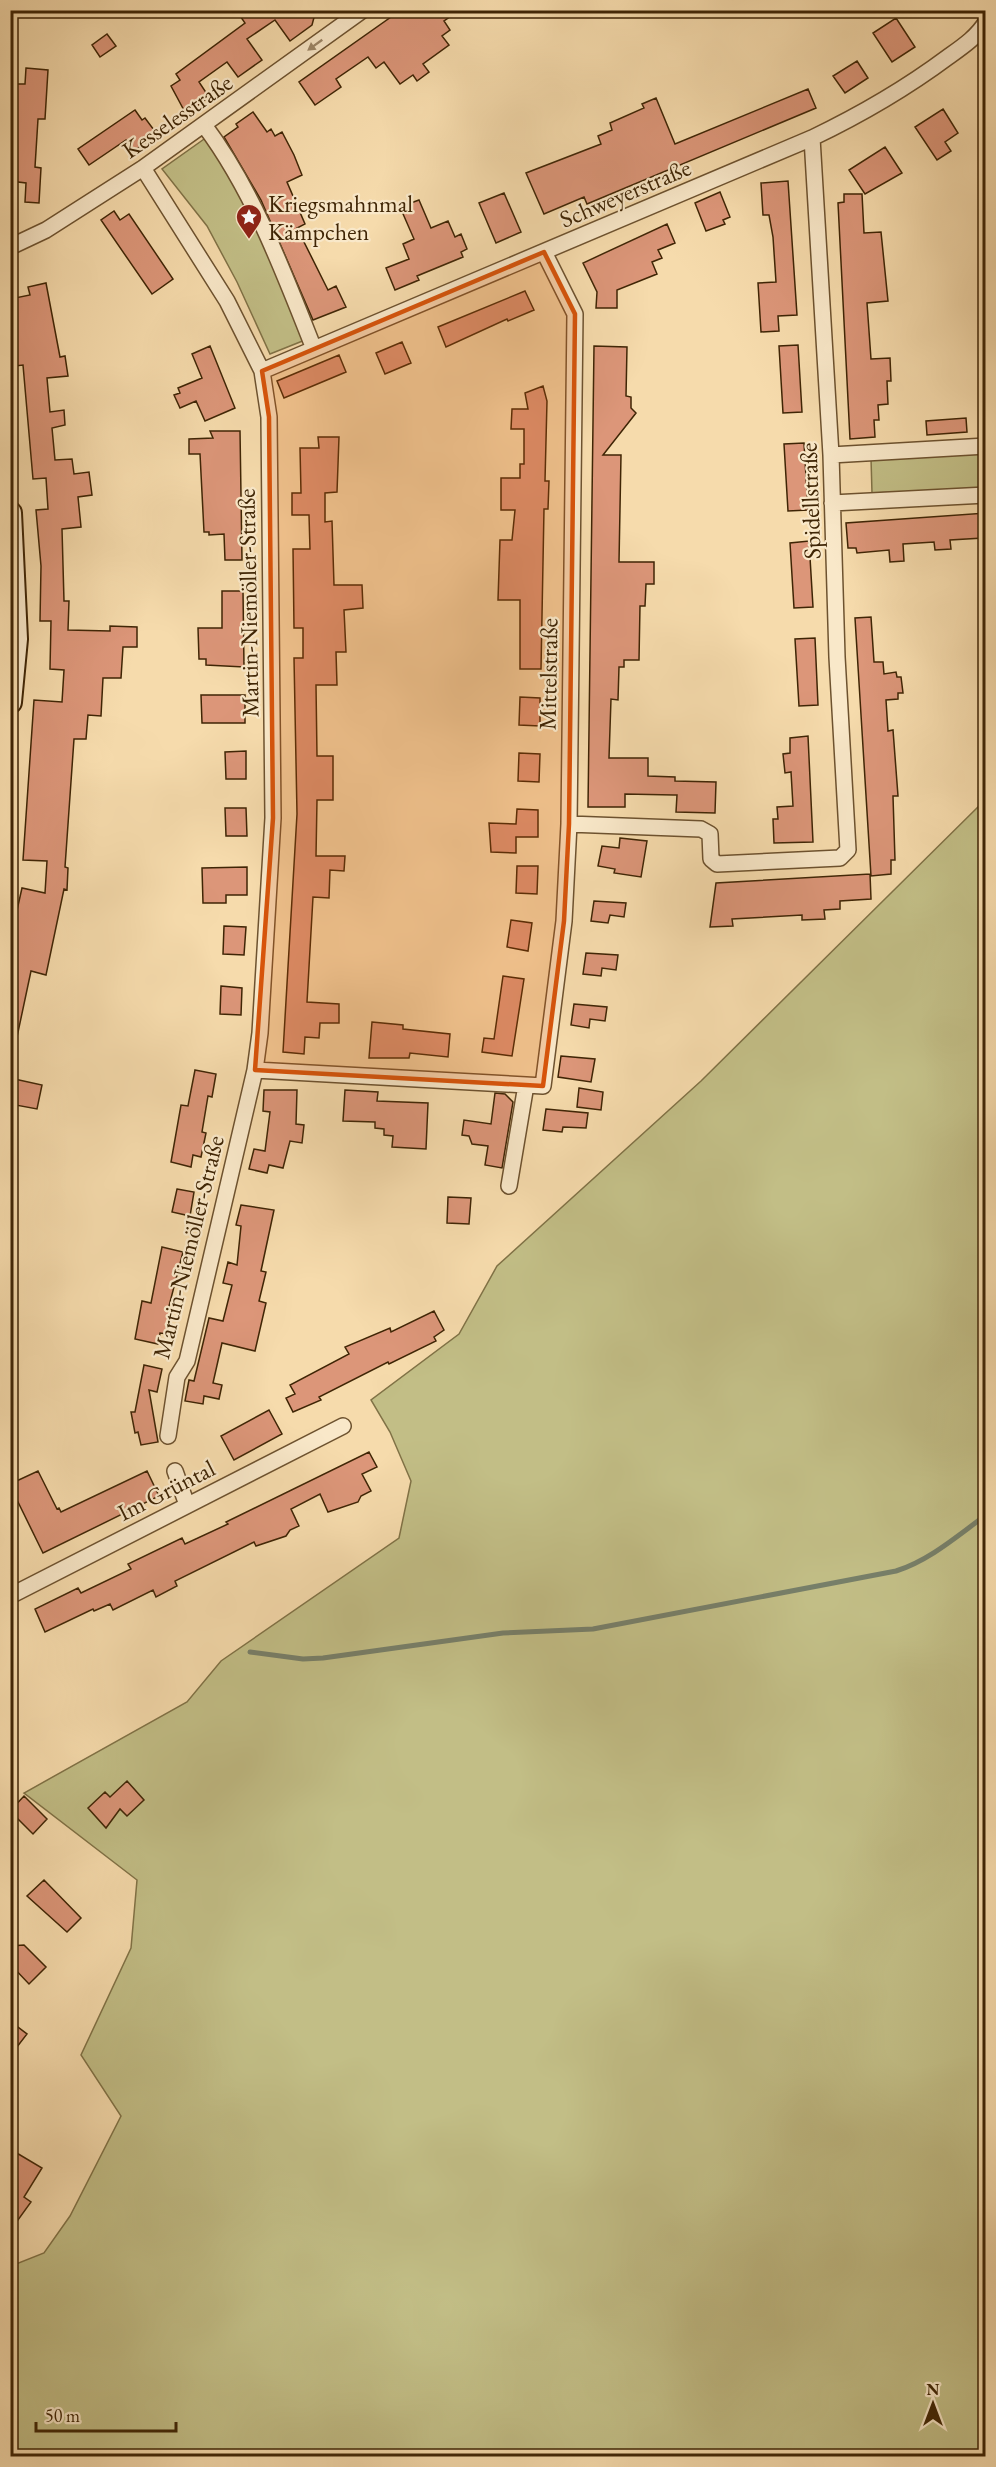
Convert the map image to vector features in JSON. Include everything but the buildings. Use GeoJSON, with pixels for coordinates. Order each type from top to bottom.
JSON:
{"type":"FeatureCollection","features":[{"type":"Feature","properties":{"kind":"main road"},"geometry":{"type":"LineString","coordinates":[[10,513],[16,639],[10,702]]}},
{"type":"Feature","properties":{"kind":"street","name":"Kesselesstraße"},"geometry":{"type":"LineString","coordinates":[[10,247],[66,218],[143,168],[363,10]]}},
{"type":"Feature","properties":{"kind":"street","name":"Schweyerstraße"},"geometry":{"type":"LineString","coordinates":[[262,371],[812,138],[872,109],[926,73],[967,43],[986,22]]}},
{"type":"Feature","properties":{"kind":"street"},"geometry":{"type":"LineString","coordinates":[[204,125],[221,147],[248,198],[314,349]]}},
{"type":"Feature","properties":{"kind":"street","name":"Spidellstraße"},"geometry":{"type":"LineString","coordinates":[[569,824],[701,829],[710,834],[711,859],[717,864],[840,858],[848,850],[831,454],[812,138]]}},
{"type":"Feature","properties":{"kind":"street","name":"Martin-Niemöller-Straße"},"geometry":{"type":"LineString","coordinates":[[143,168],[227,301],[262,371],[269,417],[273,819],[260,1033],[255,1070],[187,1361],[177,1377],[168,1436]]}},
{"type":"Feature","properties":{"kind":"street","name":"Mittelstraße"},"geometry":{"type":"LineString","coordinates":[[526,1085],[543,1086],[564,921],[569,824],[575,314],[544,252]]}},
{"type":"Feature","properties":{"kind":"street"},"geometry":{"type":"LineString","coordinates":[[831,454],[986,446]]}},
{"type":"Feature","properties":{"kind":"street"},"geometry":{"type":"LineString","coordinates":[[832,503],[986,495]]}},
{"type":"Feature","properties":{"kind":"street"},"geometry":{"type":"LineString","coordinates":[[255,1070],[526,1085],[509,1186]]}},
{"type":"Feature","properties":{"kind":"street","name":"Im Grüntal"},"geometry":{"type":"LineString","coordinates":[[10,1596],[343,1426]]}},
{"type":"Feature","properties":{"kind":"street"},"geometry":{"type":"LineString","coordinates":[[175,1471],[187,1505]]}},
{"type":"Feature","properties":{"kind":"highlighted area"},"geometry":{"type":"Polygon","coordinates":[[[544,252],[575,314],[569,824],[564,921],[543,1086],[255,1070],[273,818],[269,417],[262,371],[544,252]]]}},
{"type":"Feature","properties":{"kind":"shaded area"},"geometry":{"type":"Polygon","coordinates":[[[207,137],[248,211],[305,340],[270,354],[237,282],[207,226],[162,169],[207,137]]]}},
{"type":"Feature","properties":{"kind":"shaded area"},"geometry":{"type":"Polygon","coordinates":[[[11,408],[13,408],[17,471],[11,459],[11,408]]]}},
{"type":"Feature","properties":{"kind":"shaded area"},"geometry":{"type":"Polygon","coordinates":[[[985,449],[985,489],[872,493],[871,458],[985,449]]]}},
{"type":"Feature","properties":{"kind":"shaded area"},"geometry":{"type":"Polygon","coordinates":[[[985,800],[985,2456],[11,2456],[11,2266],[44,2253],[70,2216],[121,2116],[81,2055],[131,1948],[137,1880],[24,1793],[187,1702],[221,1661],[399,1538],[411,1481],[390,1432],[371,1400],[459,1334],[497,1266],[701,1081],[985,800]]]}},
{"type":"Feature","properties":{"kind":"waterway"},"geometry":{"type":"LineString","coordinates":[[250,1652],[303,1659],[323,1658],[503,1633],[593,1629],[896,1571],[932,1554],[986,1515]]}},
{"type":"Feature","properties":{"kind":"place","name":"Kriegsmahnmal Kämpchen"},"geometry":{"type":"Point","coordinates":[249,240]}}]}
